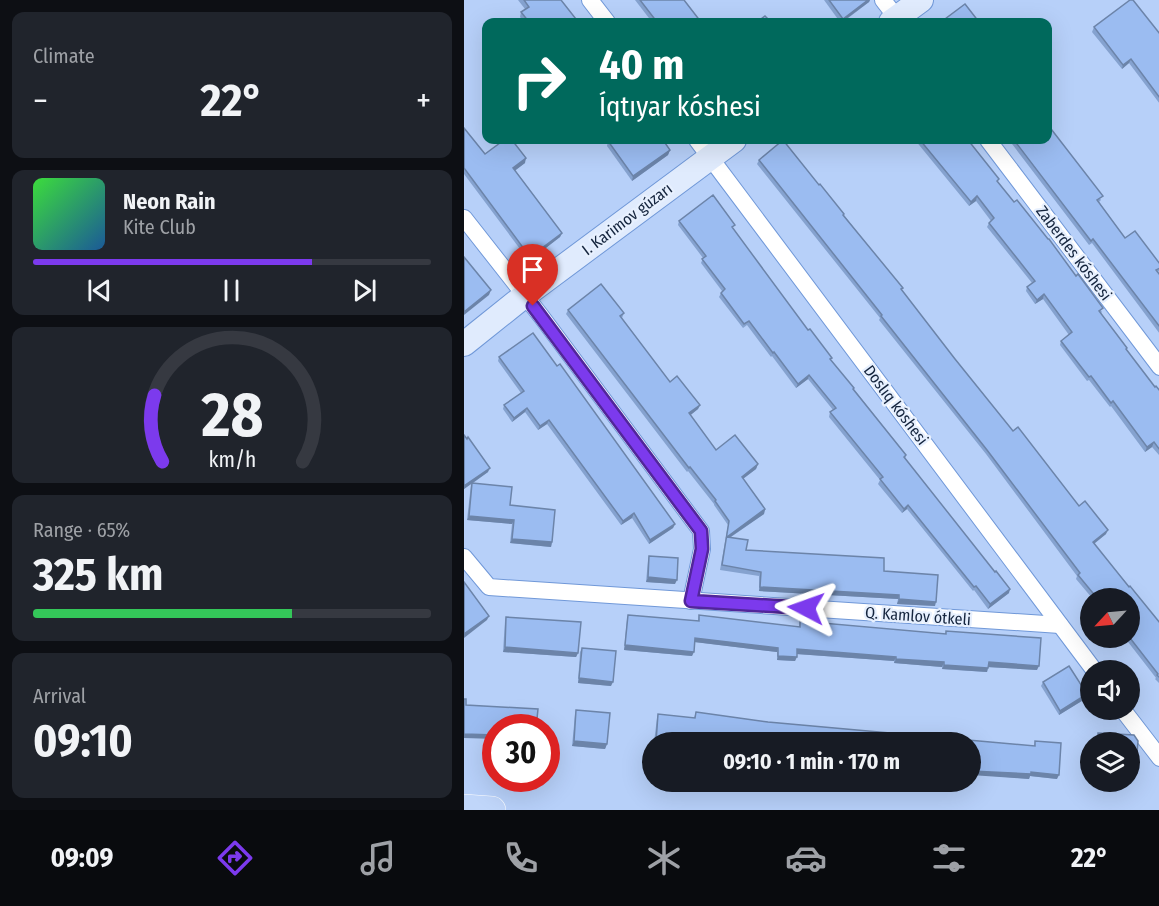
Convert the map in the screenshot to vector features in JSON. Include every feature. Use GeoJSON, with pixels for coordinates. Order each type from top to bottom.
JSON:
{"type":"FeatureCollection","features":[{"type":"Feature","properties":{"kind":"main road"},"geometry":{"type":"LineString","coordinates":[[464,808],[492,810]]}},
{"type":"Feature","properties":{"kind":"street"},"geometry":{"type":"LineString","coordinates":[[590,0],[604,18]]}},
{"type":"Feature","properties":{"kind":"street"},"geometry":{"type":"LineString","coordinates":[[893,16],[921,0]]}},
{"type":"Feature","properties":{"kind":"street","name":"I. Karimov gúzarı"},"geometry":{"type":"LineString","coordinates":[[464,344],[704,148],[719,144]]}},
{"type":"Feature","properties":{"kind":"street","name":"Zaberdes kóshesi"},"geometry":{"type":"LineString","coordinates":[[991,144],[1160,367]]}},
{"type":"Feature","properties":{"kind":"street","name":"Doslıq kóshesi"},"geometry":{"type":"LineString","coordinates":[[704,148],[1086,660]]}},
{"type":"Feature","properties":{"kind":"street"},"geometry":{"type":"LineString","coordinates":[[464,218],[701,531],[702,549],[691,601]]}},
{"type":"Feature","properties":{"kind":"street","name":"Q. Kamlov ótkeli"},"geometry":{"type":"LineString","coordinates":[[464,557],[489,587],[1060,625]]}},
{"type":"Feature","properties":{"kind":"street"},"geometry":{"type":"LineString","coordinates":[[1131,720],[1159,756]]}},
{"type":"Feature","properties":{"kind":"building"},"geometry":{"type":"Polygon","coordinates":[[[524,0],[561,0],[575,18],[526,18],[521,12],[529,7],[524,0]]]}},
{"type":"Feature","properties":{"kind":"building"},"geometry":{"type":"Polygon","coordinates":[[[640,0],[684,0],[698,18],[654,18],[640,0]]]}},
{"type":"Feature","properties":{"kind":"building"},"geometry":{"type":"Polygon","coordinates":[[[829,0],[868,0],[844,18],[829,0]]]}},
{"type":"Feature","properties":{"kind":"building"},"geometry":{"type":"Polygon","coordinates":[[[1133,0],[1160,34],[1160,98],[1131,59],[1123,65],[1094,27],[1133,0]]]}},
{"type":"Feature","properties":{"kind":"building"},"geometry":{"type":"Polygon","coordinates":[[[965,4],[976,18],[946,18],[965,4]]]}},
{"type":"Feature","properties":{"kind":"building"},"geometry":{"type":"Polygon","coordinates":[[[464,128],[485,154],[499,144],[515,144],[526,158],[513,168],[562,233],[530,257],[464,168],[464,128]]]}},
{"type":"Feature","properties":{"kind":"building"},"geometry":{"type":"Polygon","coordinates":[[[1052,130],[1103,196],[1097,200],[1125,238],[1135,231],[1160,264],[1160,268],[1156,270],[1160,275],[1160,327],[1093,239],[1091,241],[1017,144],[1052,144],[1052,130]]]}},
{"type":"Feature","properties":{"kind":"building"},"geometry":{"type":"Polygon","coordinates":[[[610,144],[666,144],[670,150],[633,176],[610,144]]]}},
{"type":"Feature","properties":{"kind":"building"},"geometry":{"type":"Polygon","coordinates":[[[778,144],[786,144],[820,184],[1013,431],[1018,427],[1079,506],[1085,501],[1108,530],[1093,542],[1132,588],[1089,588],[1078,575],[1080,573],[987,450],[759,160],[778,144]]]}},
{"type":"Feature","properties":{"kind":"building"},"geometry":{"type":"Polygon","coordinates":[[[923,144],[971,144],[1014,202],[1017,200],[1076,276],[1078,274],[1103,308],[1099,311],[1160,391],[1160,450],[1154,442],[1147,447],[1113,401],[1111,403],[1061,341],[1072,332],[1044,294],[1037,300],[1027,287],[1035,281],[989,223],[994,218],[977,196],[971,202],[923,144]]]}},
{"type":"Feature","properties":{"kind":"building"},"geometry":{"type":"Polygon","coordinates":[[[713,195],[735,225],[732,227],[808,330],[810,329],[832,358],[830,359],[906,455],[904,457],[1010,589],[990,604],[908,505],[904,509],[880,479],[883,477],[830,412],[836,408],[809,375],[798,384],[749,321],[744,324],[721,293],[725,289],[702,259],[706,256],[679,221],[713,195]]]}},
{"type":"Feature","properties":{"kind":"building"},"geometry":{"type":"Polygon","coordinates":[[[464,257],[491,290],[464,312],[464,257]]]}},
{"type":"Feature","properties":{"kind":"building"},"geometry":{"type":"Polygon","coordinates":[[[601,284],[624,313],[620,316],[670,382],[677,376],[700,405],[689,413],[716,450],[735,435],[758,464],[742,477],[765,509],[727,537],[748,540],[746,550],[884,558],[884,571],[938,575],[936,602],[899,599],[899,595],[760,587],[761,572],[722,565],[729,521],[716,500],[568,310],[601,284]]]}},
{"type":"Feature","properties":{"kind":"building"},"geometry":{"type":"Polygon","coordinates":[[[533,333],[557,366],[560,364],[675,524],[650,540],[634,513],[623,521],[549,420],[540,426],[527,408],[514,418],[504,405],[524,391],[499,357],[533,333]]]}},
{"type":"Feature","properties":{"kind":"building"},"geometry":{"type":"Polygon","coordinates":[[[464,435],[467,439],[468,437],[490,468],[464,486],[464,435]]]}},
{"type":"Feature","properties":{"kind":"building"},"geometry":{"type":"Polygon","coordinates":[[[472,483],[512,487],[510,505],[555,510],[552,542],[512,539],[514,520],[469,516],[472,483]]]}},
{"type":"Feature","properties":{"kind":"building"},"geometry":{"type":"Polygon","coordinates":[[[649,556],[678,558],[677,580],[648,577],[649,556]]]}},
{"type":"Feature","properties":{"kind":"building"},"geometry":{"type":"Polygon","coordinates":[[[464,582],[489,616],[464,634],[464,582]]]}},
{"type":"Feature","properties":{"kind":"building"},"geometry":{"type":"Polygon","coordinates":[[[1140,598],[1160,623],[1160,678],[1138,648],[1140,648],[1140,598]]]}},
{"type":"Feature","properties":{"kind":"building"},"geometry":{"type":"Polygon","coordinates":[[[628,615],[699,621],[699,615],[800,627],[800,621],[946,634],[946,631],[1041,638],[1039,666],[989,662],[988,668],[944,665],[944,662],[797,649],[797,657],[778,656],[778,648],[695,638],[694,652],[625,645],[628,615]]]}},
{"type":"Feature","properties":{"kind":"building"},"geometry":{"type":"Polygon","coordinates":[[[506,617],[581,622],[578,653],[505,647],[506,617]]]}},
{"type":"Feature","properties":{"kind":"building"},"geometry":{"type":"Polygon","coordinates":[[[582,648],[616,651],[613,682],[579,678],[582,648]]]}},
{"type":"Feature","properties":{"kind":"building"},"geometry":{"type":"Polygon","coordinates":[[[1069,666],[1080,683],[1080,698],[1060,711],[1043,682],[1069,666]]]}},
{"type":"Feature","properties":{"kind":"building"},"geometry":{"type":"Polygon","coordinates":[[[464,699],[466,699],[466,705],[538,709],[537,714],[482,714],[482,735],[464,734],[464,699]]]}},
{"type":"Feature","properties":{"kind":"building"},"geometry":{"type":"Polygon","coordinates":[[[576,710],[610,713],[607,744],[574,741],[576,710]]]}},
{"type":"Feature","properties":{"kind":"building"},"geometry":{"type":"Polygon","coordinates":[[[696,712],[768,722],[879,732],[657,732],[658,714],[695,718],[696,712]]]}},
{"type":"Feature","properties":{"kind":"building"},"geometry":{"type":"Polygon","coordinates":[[[981,741],[1035,746],[1035,741],[1061,743],[1059,775],[1031,772],[1031,774],[981,772],[981,741]]]}},
{"type":"Feature","properties":{"kind":"route"},"geometry":{"type":"LineString","coordinates":[[533,306],[701,531],[702,549],[691,601],[806,608]]}}]}
